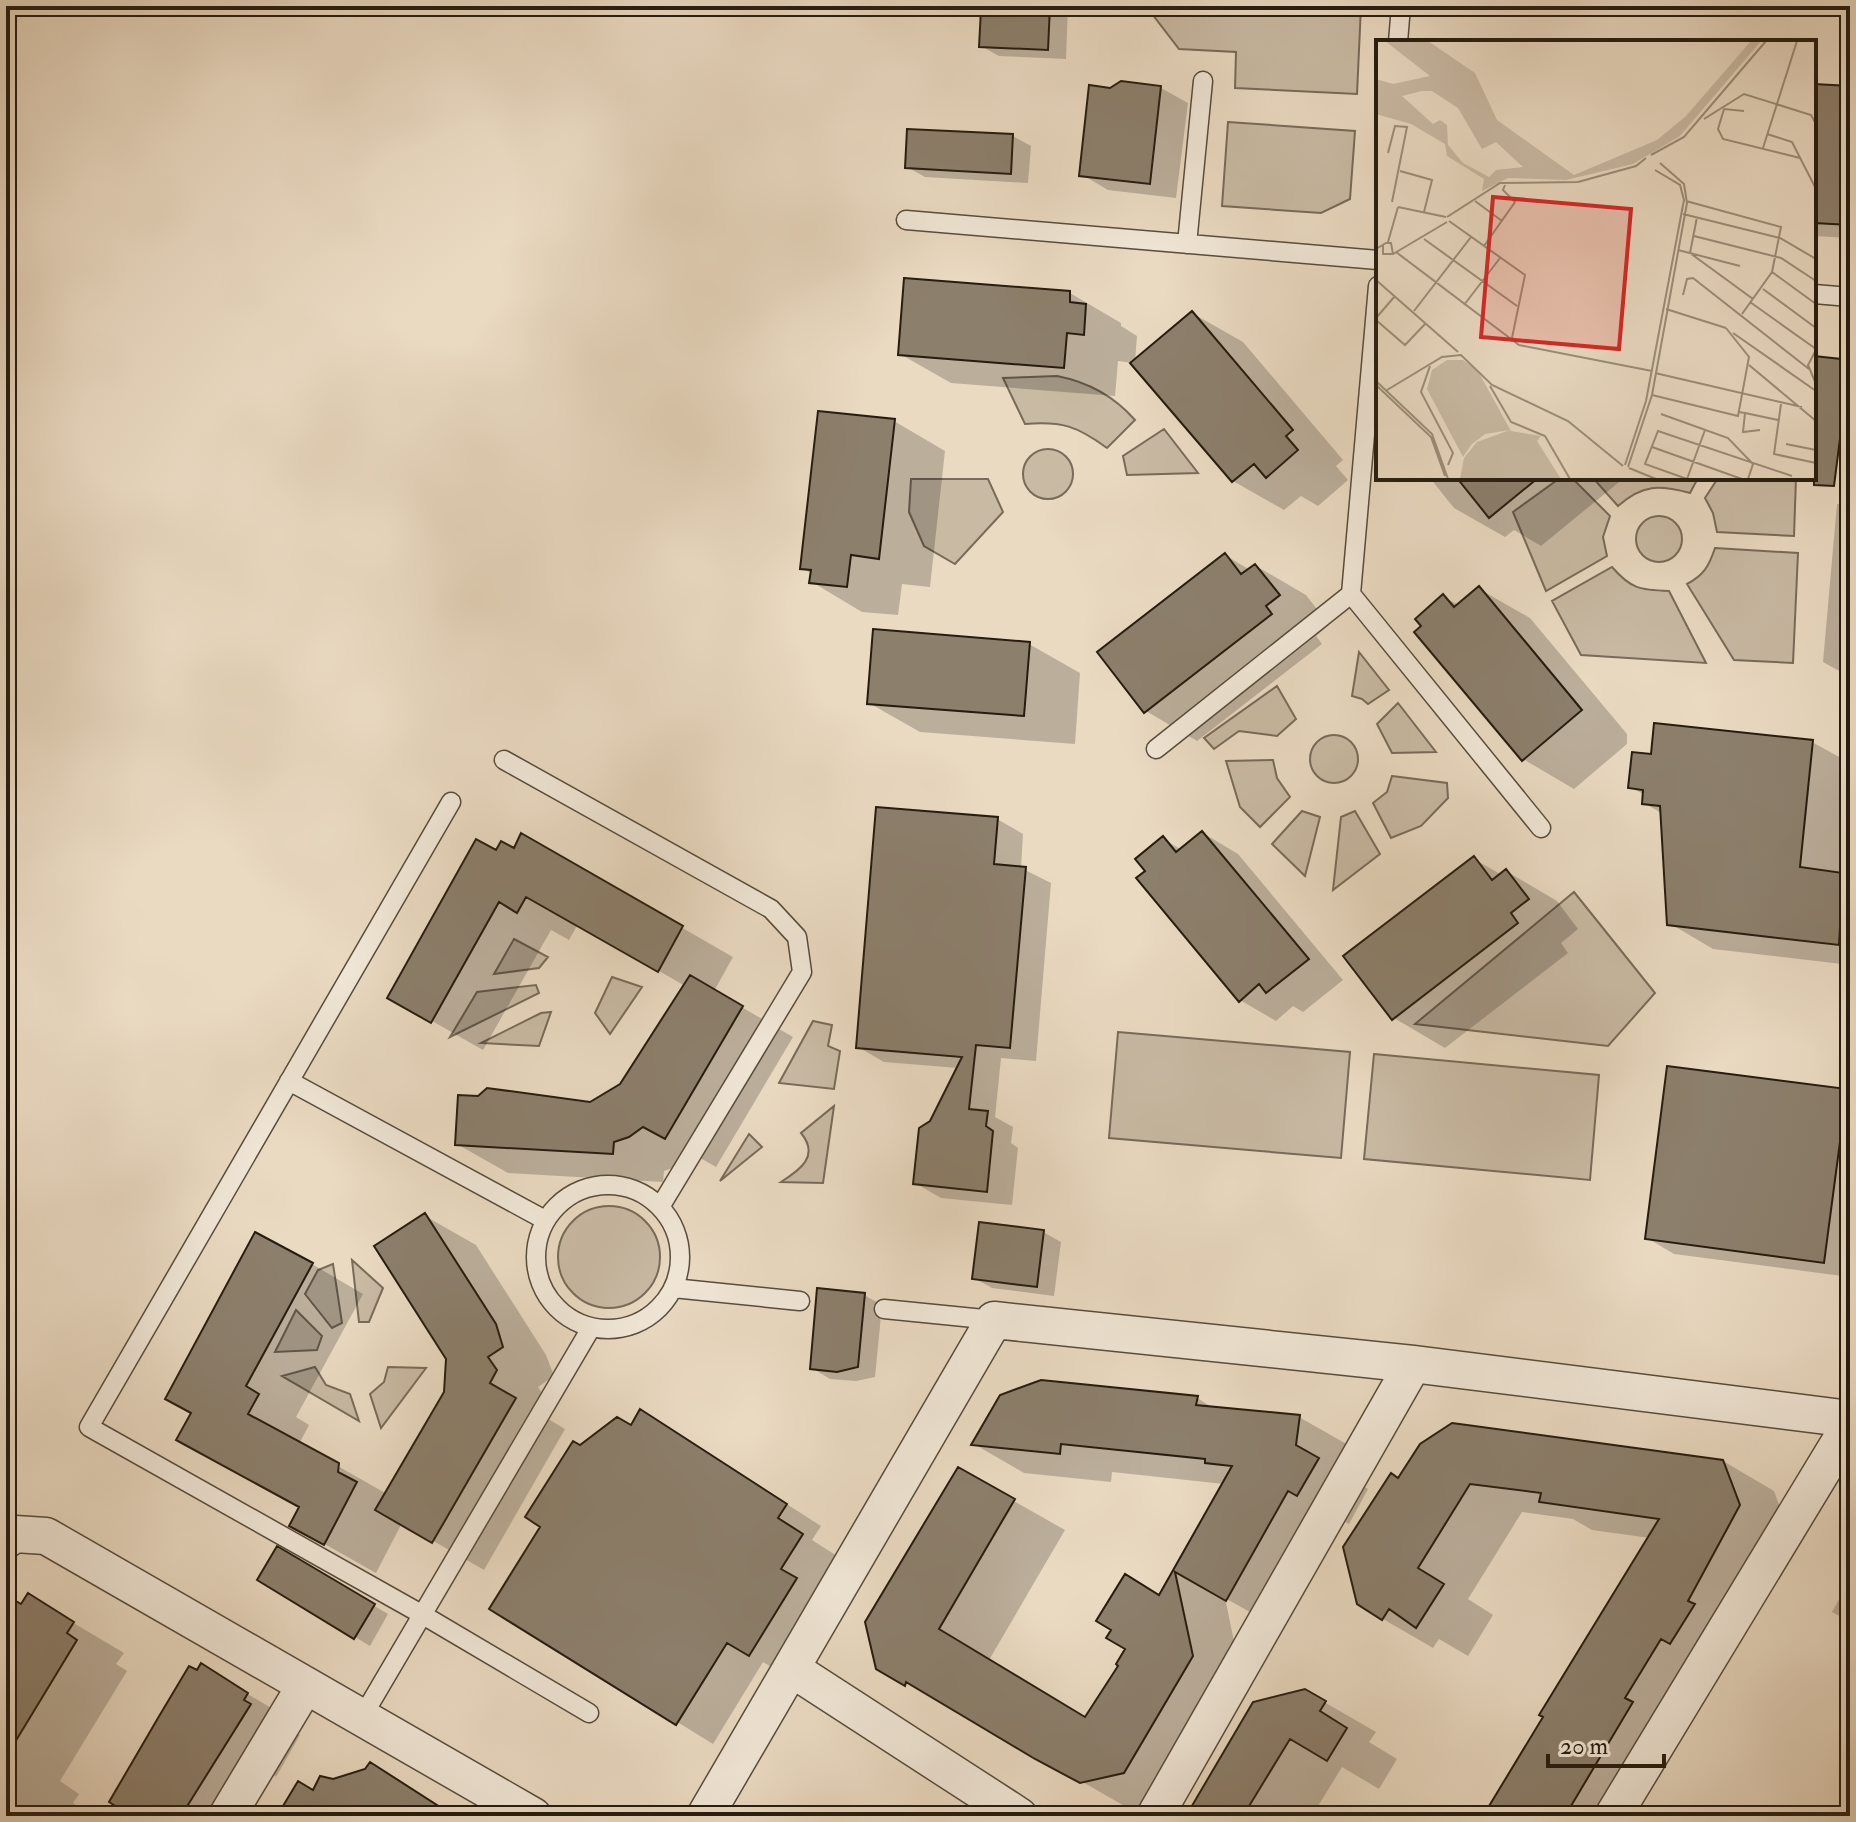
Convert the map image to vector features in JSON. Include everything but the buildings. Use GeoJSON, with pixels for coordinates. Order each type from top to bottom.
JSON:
{"type":"FeatureCollection","features":[{"type":"Feature","properties":{"kind":"street"},"geometry":{"type":"LineString","coordinates":[[705,1816],[994,1320],[1413,1364],[1850,1422],[1613,1816]]}},
{"type":"Feature","properties":{"kind":"street"},"geometry":{"type":"LineString","coordinates":[[1155,1816],[1413,1364]]}},
{"type":"Feature","properties":{"kind":"street"},"geometry":{"type":"LineString","coordinates":[[6,1540],[15,1534],[46,1536],[533,1816]]}},
{"type":"Feature","properties":{"kind":"street"},"geometry":{"type":"LineString","coordinates":[[792,1669],[1019,1816]]}},
{"type":"Feature","properties":{"kind":"street"},"geometry":{"type":"LineString","coordinates":[[227,1816],[305,1686]]}},
{"type":"Feature","properties":{"kind":"lane"},"geometry":{"type":"LineString","coordinates":[[1398,40],[1401,6]]}},
{"type":"Feature","properties":{"kind":"lane"},"geometry":{"type":"LineString","coordinates":[[1187,244],[1203,81]]}},
{"type":"Feature","properties":{"kind":"lane"},"geometry":{"type":"LineString","coordinates":[[906,220],[1376,260]]}},
{"type":"Feature","properties":{"kind":"lane"},"geometry":{"type":"LineString","coordinates":[[1816,294],[1850,297]]}},
{"type":"Feature","properties":{"kind":"lane"},"geometry":{"type":"LineString","coordinates":[[1376,309],[1351,594],[1541,828]]}},
{"type":"Feature","properties":{"kind":"lane"},"geometry":{"type":"LineString","coordinates":[[1156,749],[1351,594]]}},
{"type":"Feature","properties":{"kind":"lane"},"geometry":{"type":"LineString","coordinates":[[504,760],[771,909],[797,937],[802,972],[660,1207]]}},
{"type":"Feature","properties":{"kind":"lane"},"geometry":{"type":"LineString","coordinates":[[451,802],[89,1427],[423,1615],[589,1713]]}},
{"type":"Feature","properties":{"kind":"lane"},"geometry":{"type":"LineString","coordinates":[[289,1081],[545,1220]]}},
{"type":"Feature","properties":{"kind":"lane"},"geometry":{"type":"LineString","coordinates":[[599,1184],[621,1186],[643,1193],[660,1207],[674,1227],[680,1247],[679,1268],[673,1288],[659,1308],[639,1323],[616,1329],[591,1328],[570,1319],[553,1305],[541,1286],[535,1264],[537,1241],[545,1220],[559,1203],[578,1190],[599,1184]]}},
{"type":"Feature","properties":{"kind":"lane"},"geometry":{"type":"LineString","coordinates":[[673,1288],[800,1301]]}},
{"type":"Feature","properties":{"kind":"lane"},"geometry":{"type":"LineString","coordinates":[[884,1309],[994,1320]]}},
{"type":"Feature","properties":{"kind":"lane"},"geometry":{"type":"LineString","coordinates":[[361,1719],[591,1328]]}},
{"type":"Feature","properties":{"kind":"shaded area"},"geometry":{"type":"Polygon","coordinates":[[[1146,6],[1361,6],[1357,94],[1235,88],[1236,52],[1179,49],[1146,6]]]}},
{"type":"Feature","properties":{"kind":"shaded area"},"geometry":{"type":"Polygon","coordinates":[[[1228,122],[1355,131],[1350,199],[1321,213],[1222,206],[1228,122]]]}},
{"type":"Feature","properties":{"kind":"shaded area"},"geometry":{"type":"Polygon","coordinates":[[[1057,376],[1100,391],[1135,420],[1107,448],[1069,427],[1049,423],[1025,424],[1003,378],[1057,376]]]}},
{"type":"Feature","properties":{"kind":"shaded area"},"geometry":{"type":"Polygon","coordinates":[[[1164,429],[1198,473],[1127,475],[1123,456],[1164,429]]]}},
{"type":"Feature","properties":{"kind":"shaded area"},"geometry":{"type":"Polygon","coordinates":[[[1048,449],[1066,456],[1073,474],[1066,492],[1048,499],[1030,492],[1023,474],[1030,456],[1048,449]]]}},
{"type":"Feature","properties":{"kind":"shaded area"},"geometry":{"type":"Polygon","coordinates":[[[911,479],[988,479],[1003,512],[955,564],[924,546],[909,512],[911,479]]]}},
{"type":"Feature","properties":{"kind":"shaded area"},"geometry":{"type":"Polygon","coordinates":[[[1557,480],[1574,480],[1610,516],[1603,537],[1607,556],[1546,591],[1513,512],[1557,480]]]}},
{"type":"Feature","properties":{"kind":"shaded area"},"geometry":{"type":"Polygon","coordinates":[[[1595,480],[1697,480],[1690,493],[1652,488],[1635,494],[1618,506],[1595,480]]]}},
{"type":"Feature","properties":{"kind":"shaded area"},"geometry":{"type":"Polygon","coordinates":[[[1717,480],[1796,480],[1794,536],[1717,532],[1713,513],[1705,498],[1717,480]]]}},
{"type":"Feature","properties":{"kind":"shaded area"},"geometry":{"type":"Polygon","coordinates":[[[1659,516],[1675,523],[1682,539],[1675,555],[1659,562],[1643,555],[1636,539],[1643,523],[1659,516]]]}},
{"type":"Feature","properties":{"kind":"shaded area"},"geometry":{"type":"Polygon","coordinates":[[[1715,548],[1798,553],[1793,663],[1734,660],[1687,584],[1705,569],[1715,548]]]}},
{"type":"Feature","properties":{"kind":"shaded area"},"geometry":{"type":"Polygon","coordinates":[[[1612,567],[1637,587],[1669,591],[1706,663],[1581,655],[1552,601],[1612,567]]]}},
{"type":"Feature","properties":{"kind":"shaded area"},"geometry":{"type":"Polygon","coordinates":[[[1359,652],[1389,690],[1368,704],[1352,696],[1359,652]]]}},
{"type":"Feature","properties":{"kind":"shaded area"},"geometry":{"type":"Polygon","coordinates":[[[1277,686],[1296,719],[1277,736],[1239,731],[1214,749],[1204,738],[1277,686]]]}},
{"type":"Feature","properties":{"kind":"shaded area"},"geometry":{"type":"Polygon","coordinates":[[[1398,703],[1436,752],[1392,753],[1377,724],[1398,703]]]}},
{"type":"Feature","properties":{"kind":"shaded area"},"geometry":{"type":"Polygon","coordinates":[[[1334,735],[1351,742],[1358,759],[1351,776],[1334,783],[1317,776],[1310,759],[1317,742],[1334,735]]]}},
{"type":"Feature","properties":{"kind":"shaded area"},"geometry":{"type":"Polygon","coordinates":[[[1273,760],[1277,778],[1290,797],[1260,827],[1240,807],[1226,761],[1273,760]]]}},
{"type":"Feature","properties":{"kind":"shaded area"},"geometry":{"type":"Polygon","coordinates":[[[1392,776],[1447,783],[1448,798],[1421,826],[1391,838],[1373,803],[1387,792],[1392,776]]]}},
{"type":"Feature","properties":{"kind":"shaded area"},"geometry":{"type":"Polygon","coordinates":[[[1302,811],[1320,817],[1305,876],[1272,844],[1302,811]]]}},
{"type":"Feature","properties":{"kind":"shaded area"},"geometry":{"type":"Polygon","coordinates":[[[1355,811],[1380,854],[1333,890],[1341,817],[1355,811]]]}},
{"type":"Feature","properties":{"kind":"shaded area"},"geometry":{"type":"Polygon","coordinates":[[[1574,892],[1655,993],[1608,1046],[1415,1024],[1574,892]]]}},
{"type":"Feature","properties":{"kind":"shaded area"},"geometry":{"type":"Polygon","coordinates":[[[514,939],[548,957],[539,968],[494,974],[514,939]]]}},
{"type":"Feature","properties":{"kind":"shaded area"},"geometry":{"type":"Polygon","coordinates":[[[612,977],[642,987],[610,1034],[595,1013],[612,977]]]}},
{"type":"Feature","properties":{"kind":"shaded area"},"geometry":{"type":"Polygon","coordinates":[[[536,985],[539,993],[450,1037],[477,992],[536,985]]]}},
{"type":"Feature","properties":{"kind":"shaded area"},"geometry":{"type":"Polygon","coordinates":[[[551,1012],[539,1046],[481,1043],[541,1013],[551,1012]]]}},
{"type":"Feature","properties":{"kind":"shaded area"},"geometry":{"type":"Polygon","coordinates":[[[813,1021],[832,1025],[828,1046],[840,1051],[834,1089],[779,1083],[813,1021]]]}},
{"type":"Feature","properties":{"kind":"shaded area"},"geometry":{"type":"Polygon","coordinates":[[[1118,1032],[1350,1052],[1341,1158],[1109,1138],[1118,1032]]]}},
{"type":"Feature","properties":{"kind":"shaded area"},"geometry":{"type":"Polygon","coordinates":[[[1374,1054],[1599,1075],[1590,1180],[1364,1159],[1374,1054]]]}},
{"type":"Feature","properties":{"kind":"shaded area"},"geometry":{"type":"Polygon","coordinates":[[[834,1106],[823,1183],[781,1182],[801,1167],[808,1155],[809,1149],[801,1133],[834,1106]]]}},
{"type":"Feature","properties":{"kind":"shaded area"},"geometry":{"type":"Polygon","coordinates":[[[749,1134],[762,1147],[720,1181],[749,1134]]]}},
{"type":"Feature","properties":{"kind":"shaded area"},"geometry":{"type":"Polygon","coordinates":[[[609,1206],[629,1209],[652,1228],[657,1237],[660,1257],[657,1277],[638,1300],[629,1305],[609,1308],[589,1305],[566,1286],[561,1277],[558,1257],[561,1237],[580,1214],[589,1209],[609,1206]]]}},
{"type":"Feature","properties":{"kind":"shaded area"},"geometry":{"type":"Polygon","coordinates":[[[352,1260],[383,1288],[369,1322],[359,1322],[352,1260]]]}},
{"type":"Feature","properties":{"kind":"shaded area"},"geometry":{"type":"Polygon","coordinates":[[[333,1264],[342,1323],[332,1328],[305,1294],[318,1270],[333,1264]]]}},
{"type":"Feature","properties":{"kind":"shaded area"},"geometry":{"type":"Polygon","coordinates":[[[296,1310],[322,1336],[317,1350],[275,1352],[296,1310]]]}},
{"type":"Feature","properties":{"kind":"shaded area"},"geometry":{"type":"Polygon","coordinates":[[[315,1367],[326,1385],[350,1394],[359,1421],[282,1376],[315,1367]]]}},
{"type":"Feature","properties":{"kind":"shaded area"},"geometry":{"type":"Polygon","coordinates":[[[388,1367],[426,1368],[381,1428],[370,1394],[384,1382],[388,1367]]]}}]}
